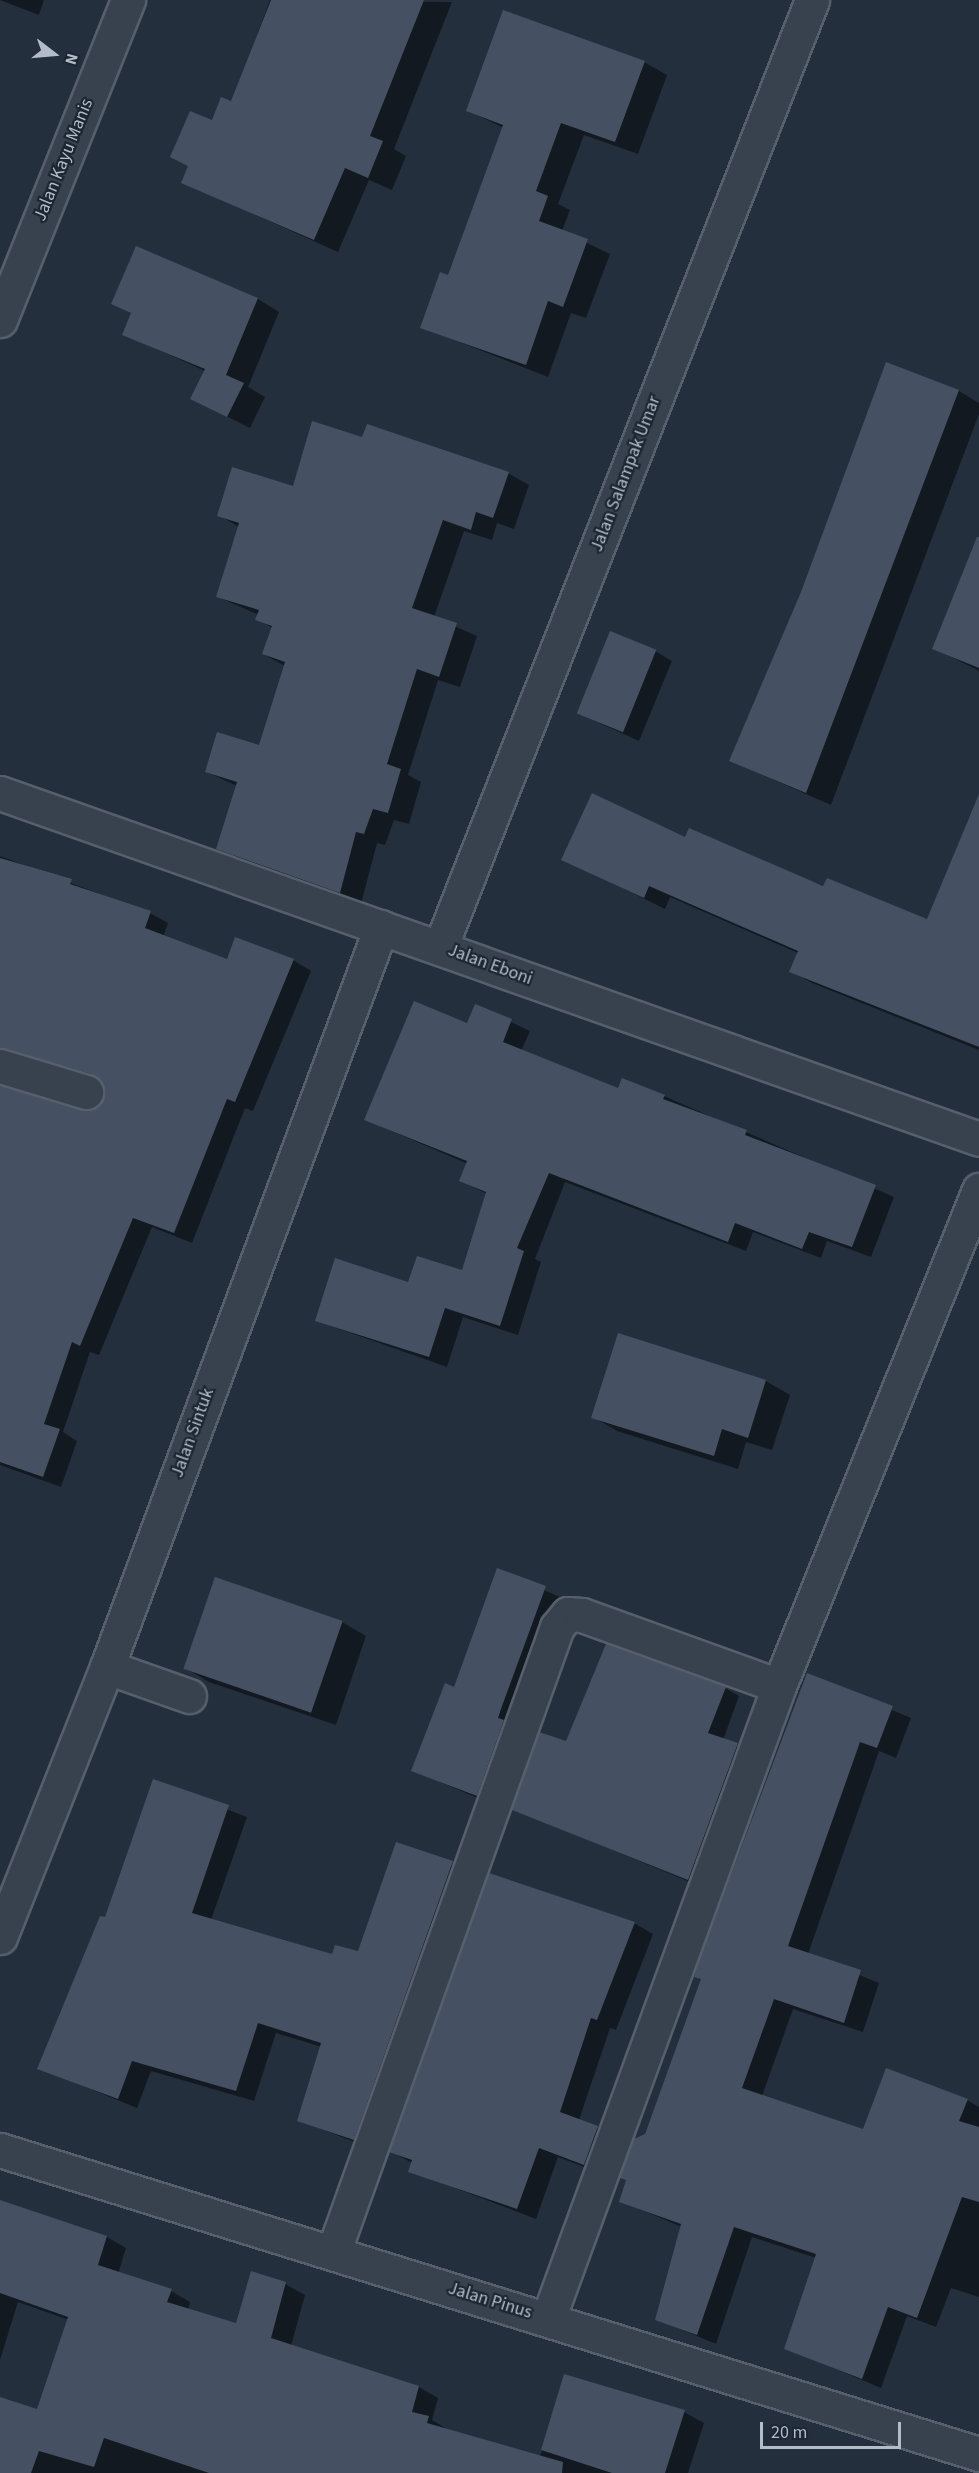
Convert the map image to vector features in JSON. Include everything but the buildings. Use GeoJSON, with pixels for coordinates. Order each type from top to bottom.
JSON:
{"type":"FeatureCollection","features":[{"type":"Feature","properties":{"kind":"street","name":"Jalan Kayu Manis"},"geometry":{"type":"LineString","coordinates":[[0,320],[128,0]]}},
{"type":"Feature","properties":{"kind":"street","name":"Jalan Salampak Umar"},"geometry":{"type":"LineString","coordinates":[[440,948],[812,0]]}},
{"type":"Feature","properties":{"kind":"street","name":"Jalan Eboni"},"geometry":{"type":"LineString","coordinates":[[0,793],[979,1138]]}},
{"type":"Feature","properties":{"kind":"street","name":"Jalan Sintuk"},"geometry":{"type":"LineString","coordinates":[[0,1937],[107,1667],[381,927]]}},
{"type":"Feature","properties":{"kind":"street"},"geometry":{"type":"LineString","coordinates":[[0,1066],[86,1092]]}},
{"type":"Feature","properties":{"kind":"street"},"geometry":{"type":"LineString","coordinates":[[548,2319],[779,1686],[979,1190]]}},
{"type":"Feature","properties":{"kind":"street"},"geometry":{"type":"LineString","coordinates":[[333,2253],[557,1627],[568,1614],[582,1615],[779,1686]]}},
{"type":"Feature","properties":{"kind":"street"},"geometry":{"type":"LineString","coordinates":[[107,1667],[189,1696]]}},
{"type":"Feature","properties":{"kind":"street","name":"Jalan Pinus"},"geometry":{"type":"LineString","coordinates":[[0,2150],[979,2454]]}}]}
